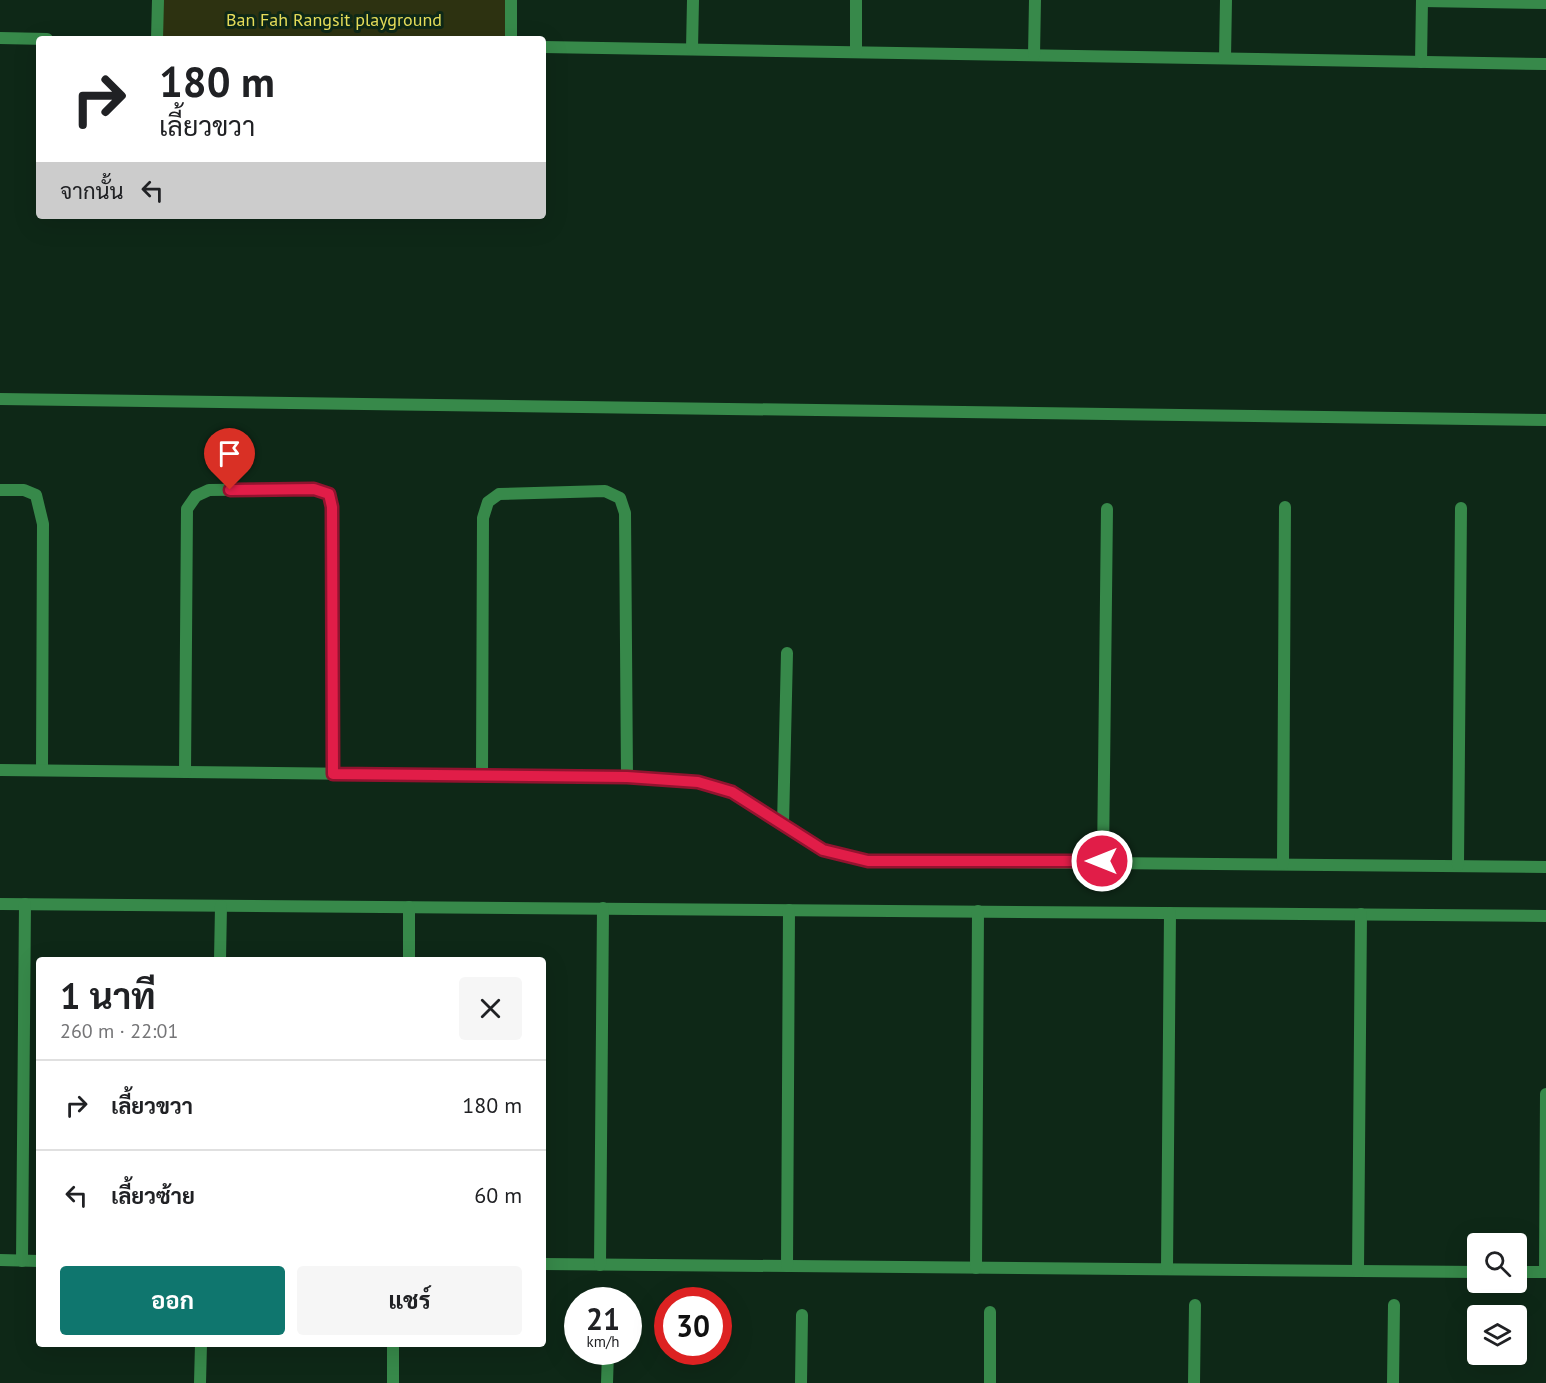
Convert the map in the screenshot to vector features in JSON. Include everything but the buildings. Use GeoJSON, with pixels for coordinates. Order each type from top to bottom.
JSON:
{"type":"FeatureCollection","features":[{"type":"Feature","properties":{"kind":"street"},"geometry":{"type":"LineString","coordinates":[[157,36],[158,0]]}},
{"type":"Feature","properties":{"kind":"street"},"geometry":{"type":"LineString","coordinates":[[511,36],[512,0]]}},
{"type":"Feature","properties":{"kind":"street"},"geometry":{"type":"LineString","coordinates":[[692,49],[693,0]]}},
{"type":"Feature","properties":{"kind":"street"},"geometry":{"type":"LineString","coordinates":[[855,52],[856,0]]}},
{"type":"Feature","properties":{"kind":"street"},"geometry":{"type":"LineString","coordinates":[[1034,55],[1035,0]]}},
{"type":"Feature","properties":{"kind":"street"},"geometry":{"type":"LineString","coordinates":[[1225,58],[1226,0]]}},
{"type":"Feature","properties":{"kind":"street"},"geometry":{"type":"LineString","coordinates":[[1420,62],[1422,0],[1546,3]]}},
{"type":"Feature","properties":{"kind":"street"},"geometry":{"type":"LineString","coordinates":[[0,38],[36,39]]}},
{"type":"Feature","properties":{"kind":"street"},"geometry":{"type":"LineString","coordinates":[[546,47],[1546,63]]}},
{"type":"Feature","properties":{"kind":"street"},"geometry":{"type":"LineString","coordinates":[[0,399],[1546,420]]}},
{"type":"Feature","properties":{"kind":"street"},"geometry":{"type":"LineString","coordinates":[[185,772],[187,509],[196,496],[209,490],[314,489],[329,494],[332,507],[333,774]]}},
{"type":"Feature","properties":{"kind":"street"},"geometry":{"type":"LineString","coordinates":[[0,490],[36,495],[44,524],[42,770]]}},
{"type":"Feature","properties":{"kind":"street"},"geometry":{"type":"LineString","coordinates":[[482,776],[483,518],[488,502],[499,494],[604,491],[620,498],[625,513],[627,777]]}},
{"type":"Feature","properties":{"kind":"street"},"geometry":{"type":"LineString","coordinates":[[1283,864],[1285,507]]}},
{"type":"Feature","properties":{"kind":"street"},"geometry":{"type":"LineString","coordinates":[[1458,866],[1461,508]]}},
{"type":"Feature","properties":{"kind":"street"},"geometry":{"type":"LineString","coordinates":[[1102,861],[1107,509]]}},
{"type":"Feature","properties":{"kind":"street"},"geometry":{"type":"LineString","coordinates":[[783,825],[787,653]]}},
{"type":"Feature","properties":{"kind":"street"},"geometry":{"type":"LineString","coordinates":[[0,770],[627,777],[698,782],[732,792],[823,850],[868,861],[1102,861],[1546,867]]}},
{"type":"Feature","properties":{"kind":"street"},"geometry":{"type":"LineString","coordinates":[[0,903],[1546,916]]}},
{"type":"Feature","properties":{"kind":"street"},"geometry":{"type":"LineString","coordinates":[[22,1261],[25,904]]}},
{"type":"Feature","properties":{"kind":"street"},"geometry":{"type":"LineString","coordinates":[[220,906],[220,957]]}},
{"type":"Feature","properties":{"kind":"street"},"geometry":{"type":"LineString","coordinates":[[409,907],[409,957]]}},
{"type":"Feature","properties":{"kind":"street"},"geometry":{"type":"LineString","coordinates":[[600,1265],[603,909]]}},
{"type":"Feature","properties":{"kind":"street"},"geometry":{"type":"LineString","coordinates":[[787,1266],[789,910]]}},
{"type":"Feature","properties":{"kind":"street"},"geometry":{"type":"LineString","coordinates":[[976,1268],[978,911]]}},
{"type":"Feature","properties":{"kind":"street"},"geometry":{"type":"LineString","coordinates":[[1167,1269],[1170,913]]}},
{"type":"Feature","properties":{"kind":"street"},"geometry":{"type":"LineString","coordinates":[[1358,1270],[1361,914]]}},
{"type":"Feature","properties":{"kind":"street"},"geometry":{"type":"LineString","coordinates":[[1527,1272],[1545,1272],[1546,1094]]}},
{"type":"Feature","properties":{"kind":"street"},"geometry":{"type":"LineString","coordinates":[[0,1260],[36,1261]]}},
{"type":"Feature","properties":{"kind":"street"},"geometry":{"type":"LineString","coordinates":[[546,1264],[1467,1272]]}},
{"type":"Feature","properties":{"kind":"street"},"geometry":{"type":"LineString","coordinates":[[1194,1383],[1195,1305]]}},
{"type":"Feature","properties":{"kind":"street"},"geometry":{"type":"LineString","coordinates":[[1393,1383],[1394,1305]]}},
{"type":"Feature","properties":{"kind":"street"},"geometry":{"type":"LineString","coordinates":[[990,1312],[990,1383]]}},
{"type":"Feature","properties":{"kind":"street"},"geometry":{"type":"LineString","coordinates":[[801,1383],[802,1314]]}},
{"type":"Feature","properties":{"kind":"street"},"geometry":{"type":"LineString","coordinates":[[200,1383],[201,1347]]}},
{"type":"Feature","properties":{"kind":"street"},"geometry":{"type":"LineString","coordinates":[[393,1347],[393,1383]]}},
{"type":"Feature","properties":{"kind":"street"},"geometry":{"type":"LineString","coordinates":[[607,1383],[608,1365]]}},
{"type":"Feature","properties":{"kind":"green space","name":"Ban Fah Rangsit playground"},"geometry":{"type":"Polygon","coordinates":[[[158,0],[511,0],[511,36],[157,36],[158,0]]]}},
{"type":"Feature","properties":{"kind":"route"},"geometry":{"type":"LineString","coordinates":[[230,490],[314,489],[329,494],[332,507],[333,774],[627,777],[698,782],[732,792],[823,850],[868,861],[1102,861]]}}]}
